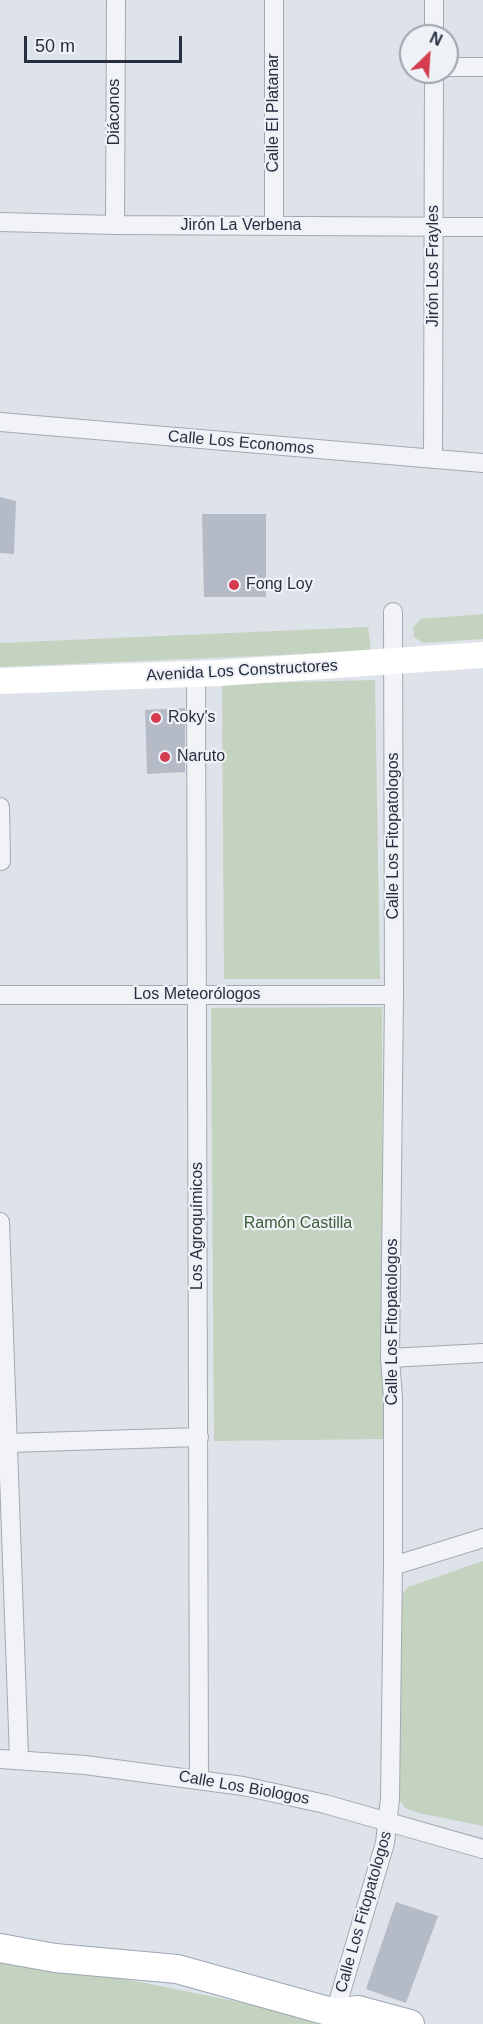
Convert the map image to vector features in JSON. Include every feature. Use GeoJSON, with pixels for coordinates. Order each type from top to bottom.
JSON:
{"type":"FeatureCollection","features":[{"type":"Feature","properties":{"kind":"main road"},"geometry":{"type":"LineString","coordinates":[[0,1947],[55,1958],[177,1969],[334,2018],[358,2010],[410,2024]]}},
{"type":"Feature","properties":{"kind":"street","name":"Diáconos"},"geometry":{"type":"LineString","coordinates":[[115,225],[116,0]]}},
{"type":"Feature","properties":{"kind":"street","name":"Calle El Platanar"},"geometry":{"type":"LineString","coordinates":[[274,0],[274,226]]}},
{"type":"Feature","properties":{"kind":"street"},"geometry":{"type":"LineString","coordinates":[[434,0],[434,24]]}},
{"type":"Feature","properties":{"kind":"street"},"geometry":{"type":"LineString","coordinates":[[459,67],[483,67]]}},
{"type":"Feature","properties":{"kind":"street","name":"Jirón Los Frayles"},"geometry":{"type":"LineString","coordinates":[[433,459],[434,84]]}},
{"type":"Feature","properties":{"kind":"street","name":"Jirón La Verbena"},"geometry":{"type":"LineString","coordinates":[[0,222],[115,225],[483,227]]}},
{"type":"Feature","properties":{"kind":"street","name":"Calle Los Economos"},"geometry":{"type":"LineString","coordinates":[[0,422],[483,463]]}},
{"type":"Feature","properties":{"kind":"street","name":"Calle Los Fitopatologos"},"geometry":{"type":"LineString","coordinates":[[334,2018],[385,1843],[389,1822],[393,1566],[393,1398],[390,1358],[394,995],[393,612]]}},
{"type":"Feature","properties":{"kind":"street","name":"Avenida Los Constructores"},"geometry":{"type":"LineString","coordinates":[[0,681],[196,674],[483,656]]}},
{"type":"Feature","properties":{"kind":"street","name":"Los Agroquímicos"},"geometry":{"type":"LineString","coordinates":[[196,674],[199,1779]]}},
{"type":"Feature","properties":{"kind":"street"},"geometry":{"type":"LineString","coordinates":[[0,807],[1,861]]}},
{"type":"Feature","properties":{"kind":"street","name":"Los Meteorólogos"},"geometry":{"type":"LineString","coordinates":[[0,995],[394,995]]}},
{"type":"Feature","properties":{"kind":"street"},"geometry":{"type":"LineString","coordinates":[[0,1222],[19,1758]]}},
{"type":"Feature","properties":{"kind":"street"},"geometry":{"type":"LineString","coordinates":[[390,1358],[483,1353]]}},
{"type":"Feature","properties":{"kind":"street"},"geometry":{"type":"LineString","coordinates":[[8,1443],[199,1437]]}},
{"type":"Feature","properties":{"kind":"street"},"geometry":{"type":"LineString","coordinates":[[393,1566],[483,1538]]}},
{"type":"Feature","properties":{"kind":"street","name":"Calle Los Biologos"},"geometry":{"type":"LineString","coordinates":[[0,1758],[19,1758],[199,1779],[296,1797],[483,1849]]}},
{"type":"Feature","properties":{"kind":"green space"},"geometry":{"type":"Polygon","coordinates":[[[483,614],[483,639],[423,643],[414,637],[413,628],[420,619],[483,614]]]}},
{"type":"Feature","properties":{"kind":"green space"},"geometry":{"type":"Polygon","coordinates":[[[368,627],[371,651],[0,667],[0,643],[368,627]]]}},
{"type":"Feature","properties":{"kind":"green space"},"geometry":{"type":"Polygon","coordinates":[[[375,680],[380,979],[224,979],[222,684],[375,680]]]}},
{"type":"Feature","properties":{"kind":"green space","name":"Ramón Castilla"},"geometry":{"type":"Polygon","coordinates":[[[382,1007],[383,1439],[214,1441],[211,1008],[382,1007]]]}},
{"type":"Feature","properties":{"kind":"green space"},"geometry":{"type":"Polygon","coordinates":[[[483,1561],[483,1826],[419,1813],[405,1808],[397,1796],[401,1595],[408,1587],[483,1561]]]}},
{"type":"Feature","properties":{"kind":"green space"},"geometry":{"type":"Polygon","coordinates":[[[0,1958],[140,1982],[318,2018],[317,2024],[0,2024],[0,1958]]]}},
{"type":"Feature","properties":{"kind":"building"},"geometry":{"type":"Polygon","coordinates":[[[0,497],[16,501],[14,554],[0,553],[0,497]]]}},
{"type":"Feature","properties":{"kind":"building"},"geometry":{"type":"Polygon","coordinates":[[[202,514],[266,514],[266,597],[204,597],[202,514]]]}},
{"type":"Feature","properties":{"kind":"building"},"geometry":{"type":"Polygon","coordinates":[[[185,708],[185,772],[147,774],[145,710],[185,708]]]}},
{"type":"Feature","properties":{"kind":"building"},"geometry":{"type":"Polygon","coordinates":[[[396,1902],[438,1916],[406,2003],[366,1989],[396,1902]]]}},
{"type":"Feature","properties":{"kind":"place","name":"Fong Loy"},"geometry":{"type":"Point","coordinates":[234,585]}},
{"type":"Feature","properties":{"kind":"place","name":"Roky's"},"geometry":{"type":"Point","coordinates":[156,718]}},
{"type":"Feature","properties":{"kind":"place","name":"Naruto"},"geometry":{"type":"Point","coordinates":[165,757]}}]}
